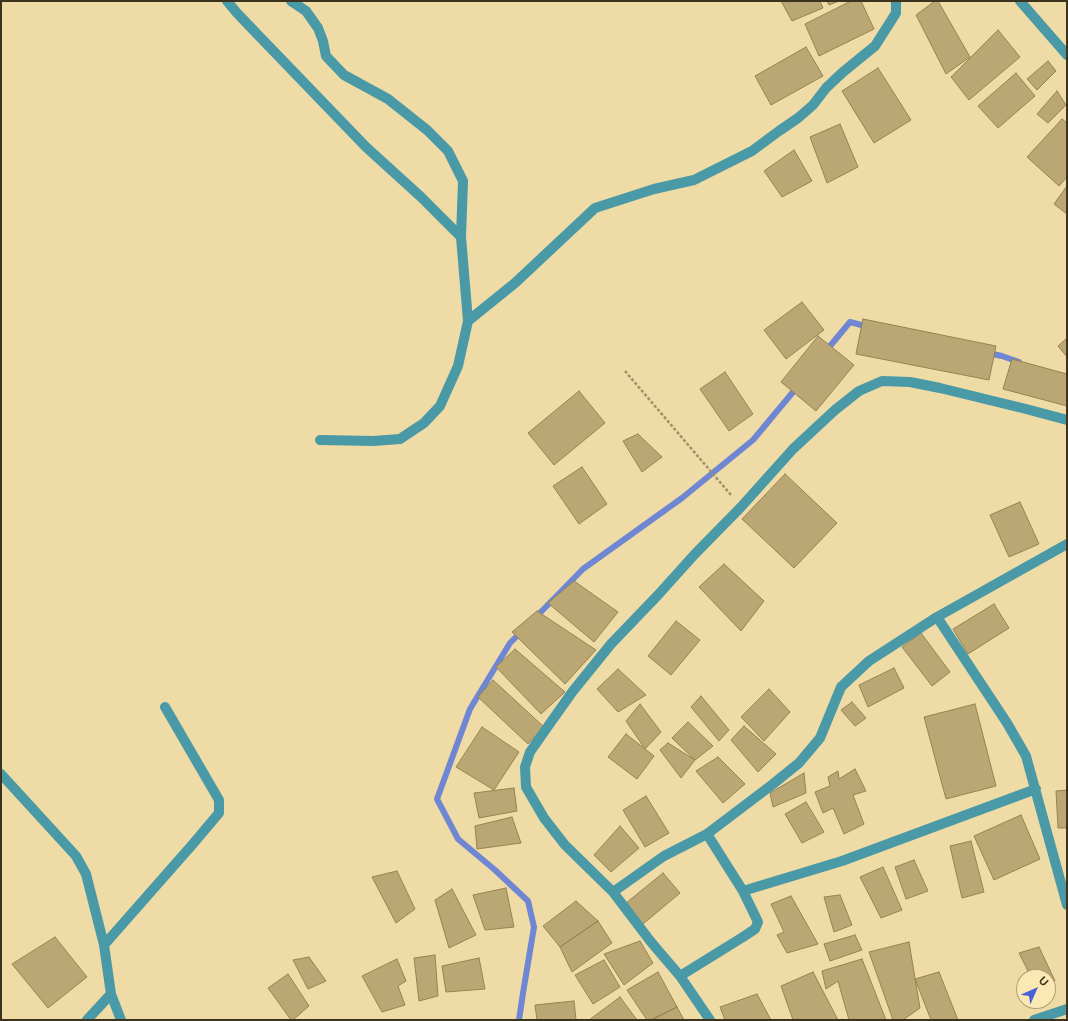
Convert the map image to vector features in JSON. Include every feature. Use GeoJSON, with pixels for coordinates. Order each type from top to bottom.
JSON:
{"type":"FeatureCollection","features":[{"type":"Feature","properties":{"kind":"street"},"geometry":{"type":"LineString","coordinates":[[227,1],[254,32],[366,147],[421,197],[461,237]]}},
{"type":"Feature","properties":{"kind":"street"},"geometry":{"type":"LineString","coordinates":[[290,1],[306,11],[318,28],[323,41],[326,56],[344,74],[388,99],[427,130],[448,151],[462,180],[461,237],[468,321],[458,366],[440,406],[424,423],[400,439],[373,441],[320,440]]}},
{"type":"Feature","properties":{"kind":"street"},"geometry":{"type":"LineString","coordinates":[[468,321],[515,283],[595,208],[654,189],[694,180],[752,151],[798,118],[813,105],[826,88],[843,72],[875,46],[896,13],[896,1]]}},
{"type":"Feature","properties":{"kind":"street"},"geometry":{"type":"LineString","coordinates":[[1020,1],[1067,55]]}},
{"type":"Feature","properties":{"kind":"street"},"geometry":{"type":"LineString","coordinates":[[710,1020],[680,976],[651,942],[613,892],[565,846],[544,818],[526,787],[525,767],[530,752],[550,722],[611,644],[658,596],[694,555],[741,507],[793,449],[835,410],[859,392],[882,381],[910,382],[940,388],[1067,420]]}},
{"type":"Feature","properties":{"kind":"street"},"geometry":{"type":"LineString","coordinates":[[613,892],[664,856],[707,834],[799,763],[820,738],[842,687],[869,661],[938,617],[1067,544]]}},
{"type":"Feature","properties":{"kind":"street"},"geometry":{"type":"LineString","coordinates":[[938,617],[1007,723],[1026,756],[1067,906]]}},
{"type":"Feature","properties":{"kind":"street"},"geometry":{"type":"LineString","coordinates":[[104,945],[219,814],[219,800],[166,707]]}},
{"type":"Feature","properties":{"kind":"street"},"geometry":{"type":"LineString","coordinates":[[1,774],[76,856],[86,874],[104,945],[110,994],[121,1020]]}},
{"type":"Feature","properties":{"kind":"street"},"geometry":{"type":"LineString","coordinates":[[743,891],[842,861],[1036,789]]}},
{"type":"Feature","properties":{"kind":"street"},"geometry":{"type":"LineString","coordinates":[[680,976],[743,937],[757,926],[758,922],[743,891],[707,834]]}},
{"type":"Feature","properties":{"kind":"street"},"geometry":{"type":"LineString","coordinates":[[87,1020],[110,994]]}},
{"type":"Feature","properties":{"kind":"street"},"geometry":{"type":"LineString","coordinates":[[1034,1020],[1067,1009]]}},
{"type":"Feature","properties":{"kind":"path"},"geometry":{"type":"LineString","coordinates":[[625,371],[722,484]]}},
{"type":"Feature","properties":{"kind":"building"},"geometry":{"type":"Polygon","coordinates":[[[781,1],[820,1],[823,8],[792,21],[781,1]]]}},
{"type":"Feature","properties":{"kind":"building"},"geometry":{"type":"Polygon","coordinates":[[[827,1],[839,1],[829,5],[827,1]]]}},
{"type":"Feature","properties":{"kind":"building"},"geometry":{"type":"Polygon","coordinates":[[[851,1],[861,1],[874,29],[819,56],[805,24],[851,1]]]}},
{"type":"Feature","properties":{"kind":"building"},"geometry":{"type":"Polygon","coordinates":[[[935,1],[938,1],[970,57],[946,74],[916,15],[935,1]]]}},
{"type":"Feature","properties":{"kind":"building"},"geometry":{"type":"Polygon","coordinates":[[[998,30],[1020,57],[969,100],[951,77],[998,30]]]}},
{"type":"Feature","properties":{"kind":"building"},"geometry":{"type":"Polygon","coordinates":[[[806,47],[823,76],[771,105],[755,76],[806,47]]]}},
{"type":"Feature","properties":{"kind":"building"},"geometry":{"type":"Polygon","coordinates":[[[1048,61],[1056,71],[1037,90],[1027,79],[1048,61]]]}},
{"type":"Feature","properties":{"kind":"building"},"geometry":{"type":"Polygon","coordinates":[[[878,68],[911,120],[874,143],[842,91],[878,68]]]}},
{"type":"Feature","properties":{"kind":"building"},"geometry":{"type":"Polygon","coordinates":[[[1016,73],[1035,96],[998,128],[978,106],[1016,73]]]}},
{"type":"Feature","properties":{"kind":"building"},"geometry":{"type":"Polygon","coordinates":[[[1057,91],[1066,105],[1048,123],[1037,114],[1057,91]]]}},
{"type":"Feature","properties":{"kind":"building"},"geometry":{"type":"Polygon","coordinates":[[[1062,119],[1067,123],[1067,177],[1059,186],[1027,157],[1062,119]]]}},
{"type":"Feature","properties":{"kind":"building"},"geometry":{"type":"Polygon","coordinates":[[[840,124],[858,167],[827,183],[810,137],[840,124]]]}},
{"type":"Feature","properties":{"kind":"building"},"geometry":{"type":"Polygon","coordinates":[[[794,150],[812,181],[782,197],[764,171],[794,150]]]}},
{"type":"Feature","properties":{"kind":"building"},"geometry":{"type":"Polygon","coordinates":[[[1067,186],[1067,214],[1054,204],[1067,186]]]}},
{"type":"Feature","properties":{"kind":"building"},"geometry":{"type":"Polygon","coordinates":[[[802,302],[824,330],[786,359],[764,330],[802,302]]]}},
{"type":"Feature","properties":{"kind":"building"},"geometry":{"type":"Polygon","coordinates":[[[863,319],[996,346],[989,380],[856,354],[863,319]]]}},
{"type":"Feature","properties":{"kind":"building"},"geometry":{"type":"Polygon","coordinates":[[[818,336],[854,365],[816,411],[781,382],[818,336]]]}},
{"type":"Feature","properties":{"kind":"building"},"geometry":{"type":"Polygon","coordinates":[[[1067,338],[1067,357],[1058,346],[1067,338]]]}},
{"type":"Feature","properties":{"kind":"building"},"geometry":{"type":"Polygon","coordinates":[[[1012,359],[1067,374],[1067,406],[1003,389],[1012,359]]]}},
{"type":"Feature","properties":{"kind":"building"},"geometry":{"type":"Polygon","coordinates":[[[725,372],[753,414],[729,431],[700,389],[725,372]]]}},
{"type":"Feature","properties":{"kind":"building"},"geometry":{"type":"Polygon","coordinates":[[[579,391],[605,423],[554,465],[528,433],[579,391]]]}},
{"type":"Feature","properties":{"kind":"building"},"geometry":{"type":"Polygon","coordinates":[[[638,434],[662,457],[642,472],[623,441],[638,434]]]}},
{"type":"Feature","properties":{"kind":"building"},"geometry":{"type":"Polygon","coordinates":[[[582,467],[607,504],[579,524],[553,486],[582,467]]]}},
{"type":"Feature","properties":{"kind":"building"},"geometry":{"type":"Polygon","coordinates":[[[785,474],[837,523],[794,568],[742,519],[785,474]]]}},
{"type":"Feature","properties":{"kind":"building"},"geometry":{"type":"Polygon","coordinates":[[[1020,502],[1039,544],[1009,557],[990,515],[1020,502]]]}},
{"type":"Feature","properties":{"kind":"building"},"geometry":{"type":"Polygon","coordinates":[[[724,564],[764,601],[741,631],[699,587],[724,564]]]}},
{"type":"Feature","properties":{"kind":"building"},"geometry":{"type":"Polygon","coordinates":[[[574,581],[618,612],[594,642],[548,603],[574,581]]]}},
{"type":"Feature","properties":{"kind":"building"},"geometry":{"type":"Polygon","coordinates":[[[994,604],[1009,628],[968,654],[953,629],[994,604]]]}},
{"type":"Feature","properties":{"kind":"building"},"geometry":{"type":"Polygon","coordinates":[[[537,611],[596,650],[565,684],[512,632],[537,611]]]}},
{"type":"Feature","properties":{"kind":"building"},"geometry":{"type":"Polygon","coordinates":[[[676,621],[700,640],[671,675],[648,656],[676,621]]]}},
{"type":"Feature","properties":{"kind":"building"},"geometry":{"type":"Polygon","coordinates":[[[921,633],[950,672],[932,686],[902,647],[921,633]]]}},
{"type":"Feature","properties":{"kind":"building"},"geometry":{"type":"Polygon","coordinates":[[[515,649],[565,692],[541,714],[496,667],[515,649]]]}},
{"type":"Feature","properties":{"kind":"building"},"geometry":{"type":"Polygon","coordinates":[[[894,668],[904,688],[868,707],[859,685],[894,668]]]}},
{"type":"Feature","properties":{"kind":"building"},"geometry":{"type":"Polygon","coordinates":[[[618,669],[646,695],[618,712],[597,689],[618,669]]]}},
{"type":"Feature","properties":{"kind":"building"},"geometry":{"type":"Polygon","coordinates":[[[493,680],[544,727],[528,744],[478,697],[493,680]]]}},
{"type":"Feature","properties":{"kind":"building"},"geometry":{"type":"Polygon","coordinates":[[[769,689],[790,712],[764,741],[741,717],[769,689]]]}},
{"type":"Feature","properties":{"kind":"building"},"geometry":{"type":"Polygon","coordinates":[[[701,696],[729,730],[719,741],[691,707],[701,696]]]}},
{"type":"Feature","properties":{"kind":"building"},"geometry":{"type":"Polygon","coordinates":[[[852,702],[866,718],[855,726],[841,710],[852,702]]]}},
{"type":"Feature","properties":{"kind":"building"},"geometry":{"type":"Polygon","coordinates":[[[640,704],[661,732],[645,749],[626,721],[640,704]]]}},
{"type":"Feature","properties":{"kind":"building"},"geometry":{"type":"Polygon","coordinates":[[[975,704],[996,786],[946,799],[924,717],[975,704]]]}},
{"type":"Feature","properties":{"kind":"building"},"geometry":{"type":"Polygon","coordinates":[[[688,722],[713,746],[695,760],[672,738],[688,722]]]}},
{"type":"Feature","properties":{"kind":"building"},"geometry":{"type":"Polygon","coordinates":[[[744,726],[776,754],[758,772],[731,740],[744,726]]]}},
{"type":"Feature","properties":{"kind":"building"},"geometry":{"type":"Polygon","coordinates":[[[482,727],[519,752],[494,790],[456,767],[482,727]]]}},
{"type":"Feature","properties":{"kind":"building"},"geometry":{"type":"Polygon","coordinates":[[[626,734],[654,756],[637,779],[608,757],[626,734]]]}},
{"type":"Feature","properties":{"kind":"building"},"geometry":{"type":"Polygon","coordinates":[[[668,743],[695,760],[681,778],[660,750],[668,743]]]}},
{"type":"Feature","properties":{"kind":"building"},"geometry":{"type":"Polygon","coordinates":[[[718,757],[745,784],[723,803],[696,771],[718,757]]]}},
{"type":"Feature","properties":{"kind":"building"},"geometry":{"type":"Polygon","coordinates":[[[855,769],[866,791],[853,795],[864,824],[844,834],[833,808],[823,813],[815,792],[830,786],[828,777],[838,771],[839,779],[855,769]]]}},
{"type":"Feature","properties":{"kind":"building"},"geometry":{"type":"Polygon","coordinates":[[[804,773],[806,793],[773,807],[770,793],[804,773]]]}},
{"type":"Feature","properties":{"kind":"building"},"geometry":{"type":"Polygon","coordinates":[[[514,788],[517,811],[479,818],[474,793],[514,788]]]}},
{"type":"Feature","properties":{"kind":"building"},"geometry":{"type":"Polygon","coordinates":[[[1067,790],[1067,828],[1058,828],[1056,791],[1067,790]]]}},
{"type":"Feature","properties":{"kind":"building"},"geometry":{"type":"Polygon","coordinates":[[[646,796],[669,833],[645,847],[623,810],[646,796]]]}},
{"type":"Feature","properties":{"kind":"building"},"geometry":{"type":"Polygon","coordinates":[[[806,802],[824,832],[802,843],[785,814],[806,802]]]}},
{"type":"Feature","properties":{"kind":"building"},"geometry":{"type":"Polygon","coordinates":[[[1021,815],[1040,859],[994,880],[974,836],[1021,815]]]}},
{"type":"Feature","properties":{"kind":"building"},"geometry":{"type":"Polygon","coordinates":[[[512,817],[521,843],[477,849],[475,826],[512,817]]]}},
{"type":"Feature","properties":{"kind":"building"},"geometry":{"type":"Polygon","coordinates":[[[620,826],[639,848],[611,872],[594,855],[620,826]]]}},
{"type":"Feature","properties":{"kind":"building"},"geometry":{"type":"Polygon","coordinates":[[[971,841],[984,892],[962,898],[950,846],[971,841]]]}},
{"type":"Feature","properties":{"kind":"building"},"geometry":{"type":"Polygon","coordinates":[[[914,860],[928,891],[906,899],[895,867],[914,860]]]}},
{"type":"Feature","properties":{"kind":"building"},"geometry":{"type":"Polygon","coordinates":[[[883,867],[902,910],[881,918],[860,877],[883,867]]]}},
{"type":"Feature","properties":{"kind":"building"},"geometry":{"type":"Polygon","coordinates":[[[397,871],[415,909],[396,923],[372,877],[397,871]]]}},
{"type":"Feature","properties":{"kind":"building"},"geometry":{"type":"Polygon","coordinates":[[[663,873],[680,893],[643,924],[626,903],[663,873]]]}},
{"type":"Feature","properties":{"kind":"building"},"geometry":{"type":"Polygon","coordinates":[[[506,888],[514,927],[485,930],[473,895],[506,888]]]}},
{"type":"Feature","properties":{"kind":"building"},"geometry":{"type":"Polygon","coordinates":[[[452,889],[476,935],[449,948],[435,900],[452,889]]]}},
{"type":"Feature","properties":{"kind":"building"},"geometry":{"type":"Polygon","coordinates":[[[840,895],[852,925],[834,932],[824,897],[840,895]]]}},
{"type":"Feature","properties":{"kind":"building"},"geometry":{"type":"Polygon","coordinates":[[[791,896],[818,944],[787,953],[777,935],[784,932],[771,904],[791,896]]]}},
{"type":"Feature","properties":{"kind":"building"},"geometry":{"type":"Polygon","coordinates":[[[576,901],[598,921],[560,947],[543,926],[576,901]]]}},
{"type":"Feature","properties":{"kind":"building"},"geometry":{"type":"Polygon","coordinates":[[[598,921],[612,943],[572,972],[560,947],[598,921]]]}},
{"type":"Feature","properties":{"kind":"building"},"geometry":{"type":"Polygon","coordinates":[[[855,935],[862,950],[830,961],[824,944],[855,935]]]}},
{"type":"Feature","properties":{"kind":"building"},"geometry":{"type":"Polygon","coordinates":[[[55,937],[87,977],[48,1008],[12,964],[55,937]]]}},
{"type":"Feature","properties":{"kind":"building"},"geometry":{"type":"Polygon","coordinates":[[[640,941],[653,963],[624,985],[604,954],[640,941]]]}},
{"type":"Feature","properties":{"kind":"building"},"geometry":{"type":"Polygon","coordinates":[[[909,942],[920,1008],[903,1020],[893,1020],[869,952],[909,942]]]}},
{"type":"Feature","properties":{"kind":"building"},"geometry":{"type":"Polygon","coordinates":[[[1039,947],[1049,969],[1027,969],[1019,953],[1039,947]]]}},
{"type":"Feature","properties":{"kind":"building"},"geometry":{"type":"Polygon","coordinates":[[[435,955],[438,996],[419,1001],[414,958],[435,955]]]}},
{"type":"Feature","properties":{"kind":"building"},"geometry":{"type":"Polygon","coordinates":[[[309,957],[326,981],[308,989],[293,960],[309,957]]]}},
{"type":"Feature","properties":{"kind":"building"},"geometry":{"type":"Polygon","coordinates":[[[479,958],[485,989],[446,992],[442,966],[479,958]]]}},
{"type":"Feature","properties":{"kind":"building"},"geometry":{"type":"Polygon","coordinates":[[[397,959],[406,981],[398,986],[405,1005],[382,1012],[362,976],[397,959]]]}},
{"type":"Feature","properties":{"kind":"building"},"geometry":{"type":"Polygon","coordinates":[[[862,959],[886,1020],[849,1020],[838,981],[826,989],[822,971],[862,959]]]}},
{"type":"Feature","properties":{"kind":"building"},"geometry":{"type":"Polygon","coordinates":[[[604,960],[620,987],[593,1004],[575,975],[604,960]]]}},
{"type":"Feature","properties":{"kind":"building"},"geometry":{"type":"Polygon","coordinates":[[[658,972],[677,1007],[651,1020],[647,1020],[627,990],[658,972]]]}},
{"type":"Feature","properties":{"kind":"building"},"geometry":{"type":"Polygon","coordinates":[[[813,972],[838,1020],[793,1020],[781,986],[813,972]]]}},
{"type":"Feature","properties":{"kind":"building"},"geometry":{"type":"Polygon","coordinates":[[[939,972],[958,1020],[931,1020],[915,979],[939,972]]]}},
{"type":"Feature","properties":{"kind":"building"},"geometry":{"type":"Polygon","coordinates":[[[288,974],[309,1006],[293,1020],[291,1020],[268,988],[288,974]]]}},
{"type":"Feature","properties":{"kind":"building"},"geometry":{"type":"Polygon","coordinates":[[[757,994],[771,1020],[725,1020],[720,1007],[757,994]]]}},
{"type":"Feature","properties":{"kind":"building"},"geometry":{"type":"Polygon","coordinates":[[[620,997],[637,1020],[589,1020],[620,997]]]}},
{"type":"Feature","properties":{"kind":"building"},"geometry":{"type":"Polygon","coordinates":[[[574,1001],[576,1020],[537,1020],[535,1005],[574,1001]]]}},
{"type":"Feature","properties":{"kind":"building"},"geometry":{"type":"Polygon","coordinates":[[[677,1007],[684,1020],[651,1020],[677,1007]]]}},
{"type":"Feature","properties":{"kind":"waterway"},"geometry":{"type":"LineString","coordinates":[[825,352],[850,322],[869,327]]}},
{"type":"Feature","properties":{"kind":"waterway"},"geometry":{"type":"LineString","coordinates":[[988,353],[1019,362]]}},
{"type":"Feature","properties":{"kind":"waterway"},"geometry":{"type":"LineString","coordinates":[[535,618],[583,569],[682,498],[753,440],[798,386]]}},
{"type":"Feature","properties":{"kind":"waterway"},"geometry":{"type":"LineString","coordinates":[[519,1020],[534,927],[528,901],[495,870],[458,839],[437,799],[470,709],[510,643],[521,632]]}}]}
